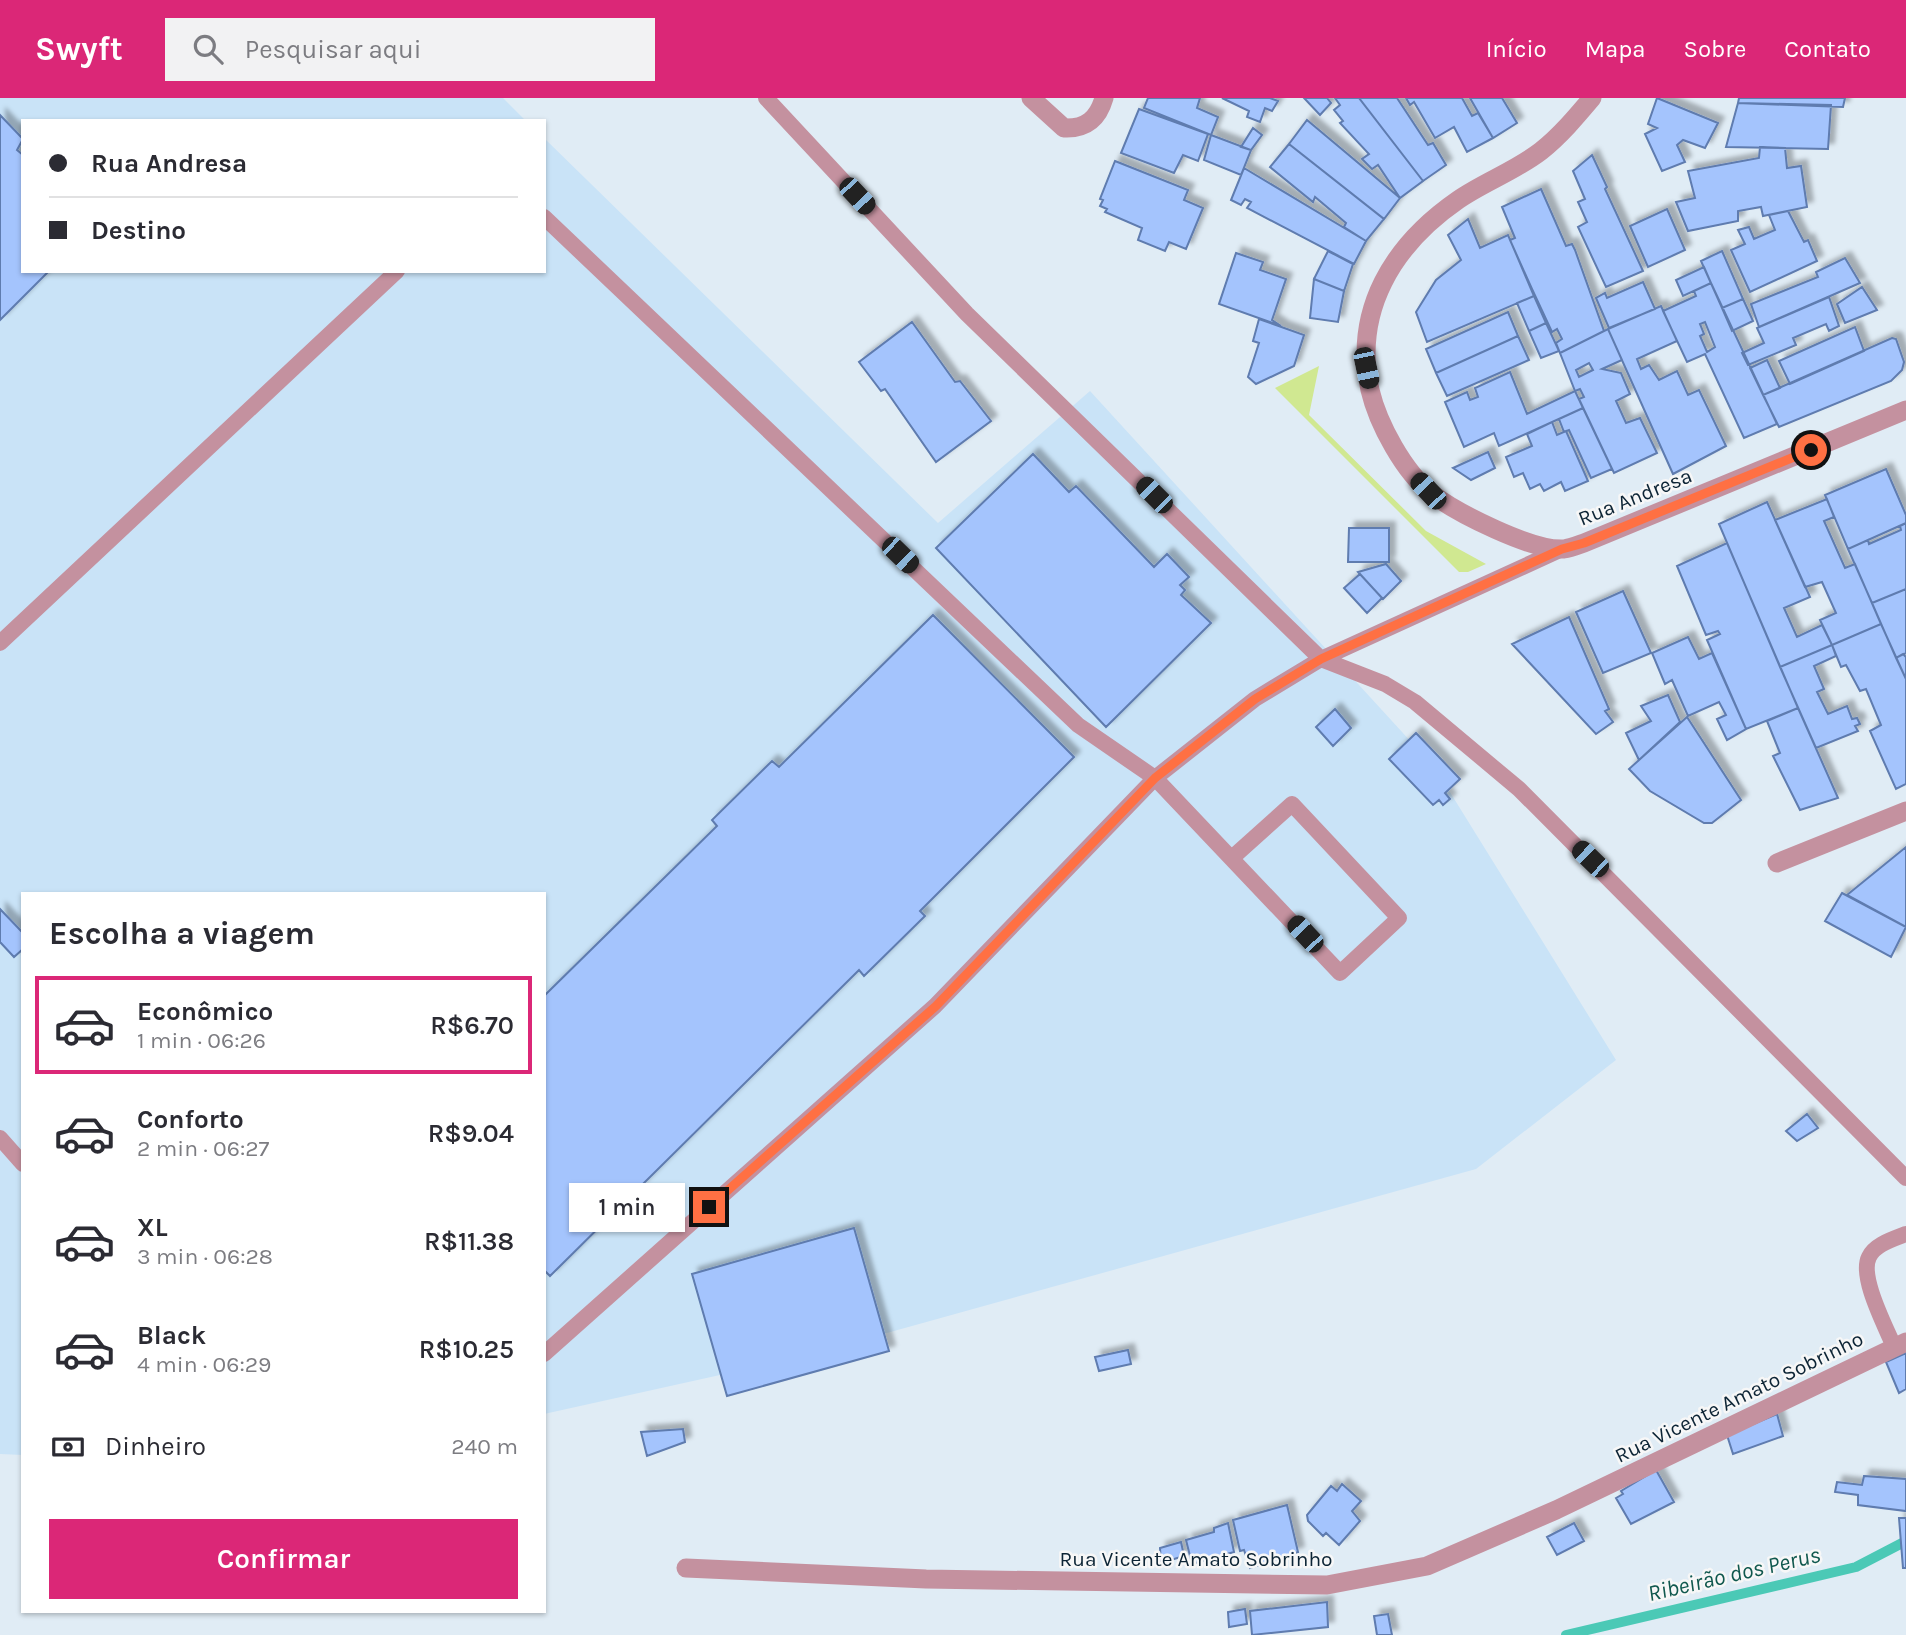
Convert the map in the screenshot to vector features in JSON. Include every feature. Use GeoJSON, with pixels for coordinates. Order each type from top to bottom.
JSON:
{"type":"FeatureCollection","features":[{"type":"Feature","properties":{"kind":"street"},"geometry":{"type":"LineString","coordinates":[[1031,98],[1064,128],[1078,128],[1091,122],[1101,111],[1104,98]]}},
{"type":"Feature","properties":{"kind":"street","name":"Rua Andresa"},"geometry":{"type":"LineString","coordinates":[[1592,98],[1541,151],[1460,199],[1426,224],[1385,279],[1364,341],[1366,368],[1374,406],[1412,474],[1428,491],[1446,505],[1495,528],[1562,549],[1584,543],[1906,410]]}},
{"type":"Feature","properties":{"kind":"street"},"geometry":{"type":"LineString","coordinates":[[1777,863],[1906,811]]}},
{"type":"Feature","properties":{"kind":"street","name":"Rua Vicente Amato Sobrinho"},"geometry":{"type":"LineString","coordinates":[[686,1568],[926,1579],[1327,1585],[1427,1566],[1556,1510],[1900,1344]]}},
{"type":"Feature","properties":{"kind":"lane"},"geometry":{"type":"LineString","coordinates":[[766,98],[967,314],[1321,659],[1385,684],[1415,702],[1520,789],[1906,1178]]}},
{"type":"Feature","properties":{"kind":"lane"},"geometry":{"type":"LineString","coordinates":[[546,219],[1078,725],[1155,778],[1233,857],[1340,973],[1399,918],[1292,804],[1233,857]]}},
{"type":"Feature","properties":{"kind":"lane"},"geometry":{"type":"LineString","coordinates":[[0,643],[395,273]]}},
{"type":"Feature","properties":{"kind":"lane"},"geometry":{"type":"LineString","coordinates":[[546,1352],[936,1006],[1155,778],[1255,699],[1321,659],[1562,549]]}},
{"type":"Feature","properties":{"kind":"lane"},"geometry":{"type":"LineString","coordinates":[[0,1138],[21,1162]]}},
{"type":"Feature","properties":{"kind":"lane"},"geometry":{"type":"LineString","coordinates":[[1900,1344],[1866,1277],[1868,1258],[1881,1245],[1906,1234]]}},
{"type":"Feature","properties":{"kind":"shaded area"},"geometry":{"type":"Polygon","coordinates":[[[0,98],[503,98],[524,119],[21,119],[21,273],[546,273],[546,140],[938,523],[1090,391],[1435,768],[1616,1060],[1476,1169],[797,1358],[546,1414],[546,892],[21,892],[21,1455],[0,1454],[0,98]]]}},
{"type":"Feature","properties":{"kind":"green space"},"geometry":{"type":"Polygon","coordinates":[[[1319,366],[1309,415],[1426,531],[1486,564],[1468,572],[1459,572],[1275,388],[1319,366]]]}},
{"type":"Feature","properties":{"kind":"building"},"geometry":{"type":"Polygon","coordinates":[[[1148,98],[1200,98],[1197,108],[1218,117],[1211,135],[1144,108],[1148,98]]]}},
{"type":"Feature","properties":{"kind":"building"},"geometry":{"type":"Polygon","coordinates":[[[1222,98],[1270,98],[1278,101],[1272,111],[1265,108],[1260,122],[1247,117],[1249,111],[1222,98]]]}},
{"type":"Feature","properties":{"kind":"building"},"geometry":{"type":"Polygon","coordinates":[[[1304,98],[1327,98],[1331,103],[1320,115],[1304,98]]]}},
{"type":"Feature","properties":{"kind":"building"},"geometry":{"type":"Polygon","coordinates":[[[1335,98],[1359,98],[1423,181],[1400,198],[1378,165],[1372,169],[1362,159],[1369,154],[1340,123],[1343,121],[1334,110],[1340,105],[1335,98]]]}},
{"type":"Feature","properties":{"kind":"building"},"geometry":{"type":"Polygon","coordinates":[[[1359,98],[1397,98],[1428,145],[1433,143],[1446,165],[1423,181],[1359,98]]]}},
{"type":"Feature","properties":{"kind":"building"},"geometry":{"type":"Polygon","coordinates":[[[1406,98],[1462,98],[1472,116],[1478,113],[1493,138],[1467,152],[1454,127],[1435,138],[1414,102],[1410,105],[1406,98]]]}},
{"type":"Feature","properties":{"kind":"building"},"geometry":{"type":"Polygon","coordinates":[[[1470,98],[1502,98],[1517,123],[1493,138],[1470,98]]]}},
{"type":"Feature","properties":{"kind":"building"},"geometry":{"type":"Polygon","coordinates":[[[1657,98],[1718,123],[1705,148],[1683,140],[1677,145],[1685,162],[1662,171],[1645,134],[1657,128],[1648,124],[1657,98]]]}},
{"type":"Feature","properties":{"kind":"building"},"geometry":{"type":"Polygon","coordinates":[[[1739,98],[1845,98],[1843,107],[1738,103],[1739,98]]]}},
{"type":"Feature","properties":{"kind":"building"},"geometry":{"type":"Polygon","coordinates":[[[1738,103],[1831,105],[1828,149],[1726,147],[1738,103]]]}},
{"type":"Feature","properties":{"kind":"building"},"geometry":{"type":"Polygon","coordinates":[[[1139,109],[1208,134],[1198,161],[1183,155],[1174,173],[1121,153],[1139,109]]]}},
{"type":"Feature","properties":{"kind":"building"},"geometry":{"type":"Polygon","coordinates":[[[0,115],[21,137],[17,150],[21,153],[21,273],[47,273],[0,320],[0,115]]]}},
{"type":"Feature","properties":{"kind":"building"},"geometry":{"type":"Polygon","coordinates":[[[1307,120],[1400,198],[1384,219],[1289,144],[1307,120]]]}},
{"type":"Feature","properties":{"kind":"building"},"geometry":{"type":"Polygon","coordinates":[[[1253,128],[1262,135],[1251,150],[1241,147],[1253,128]]]}},
{"type":"Feature","properties":{"kind":"building"},"geometry":{"type":"Polygon","coordinates":[[[1211,135],[1251,150],[1241,175],[1204,160],[1211,135]]]}},
{"type":"Feature","properties":{"kind":"building"},"geometry":{"type":"Polygon","coordinates":[[[1289,144],[1384,219],[1366,241],[1344,227],[1346,223],[1315,197],[1313,202],[1270,167],[1289,144]]]}},
{"type":"Feature","properties":{"kind":"building"},"geometry":{"type":"Polygon","coordinates":[[[1760,147],[1785,148],[1787,168],[1801,166],[1807,207],[1763,216],[1761,207],[1738,211],[1738,221],[1688,231],[1676,202],[1695,198],[1688,171],[1759,158],[1760,147]]]}},
{"type":"Feature","properties":{"kind":"building"},"geometry":{"type":"Polygon","coordinates":[[[1592,155],[1643,271],[1606,287],[1578,227],[1587,222],[1578,202],[1585,199],[1573,171],[1592,155]]]}},
{"type":"Feature","properties":{"kind":"building"},"geometry":{"type":"Polygon","coordinates":[[[1115,161],[1188,190],[1184,200],[1203,208],[1186,249],[1169,242],[1165,251],[1138,240],[1142,228],[1105,212],[1107,209],[1100,206],[1103,200],[1100,199],[1115,161]]]}},
{"type":"Feature","properties":{"kind":"building"},"geometry":{"type":"Polygon","coordinates":[[[1244,168],[1366,241],[1354,264],[1247,208],[1251,202],[1245,199],[1241,205],[1231,200],[1244,168]]]}},
{"type":"Feature","properties":{"kind":"building"},"geometry":{"type":"Polygon","coordinates":[[[1541,189],[1566,246],[1572,244],[1575,250],[1604,331],[1560,353],[1556,343],[1562,339],[1557,329],[1552,332],[1532,289],[1510,240],[1515,238],[1502,207],[1541,189]]]}},
{"type":"Feature","properties":{"kind":"building"},"geometry":{"type":"Polygon","coordinates":[[[1667,209],[1685,250],[1648,267],[1630,226],[1667,209]]]}},
{"type":"Feature","properties":{"kind":"building"},"geometry":{"type":"Polygon","coordinates":[[[1788,211],[1804,242],[1808,240],[1817,261],[1750,292],[1731,250],[1745,244],[1738,230],[1749,227],[1754,239],[1775,230],[1769,215],[1788,211]]]}},
{"type":"Feature","properties":{"kind":"building"},"geometry":{"type":"Polygon","coordinates":[[[1468,219],[1480,248],[1508,235],[1534,296],[1427,342],[1416,312],[1436,280],[1461,260],[1448,235],[1468,219]]]}},
{"type":"Feature","properties":{"kind":"building"},"geometry":{"type":"Polygon","coordinates":[[[1328,251],[1353,264],[1344,291],[1314,279],[1328,251]]]}},
{"type":"Feature","properties":{"kind":"building"},"geometry":{"type":"Polygon","coordinates":[[[1722,251],[1743,299],[1722,308],[1701,261],[1722,251]]]}},
{"type":"Feature","properties":{"kind":"building"},"geometry":{"type":"Polygon","coordinates":[[[1236,253],[1263,262],[1260,270],[1286,279],[1272,320],[1281,326],[1219,304],[1236,253]]]}},
{"type":"Feature","properties":{"kind":"building"},"geometry":{"type":"Polygon","coordinates":[[[1845,258],[1860,283],[1759,327],[1751,304],[1818,277],[1816,272],[1845,258]]]}},
{"type":"Feature","properties":{"kind":"building"},"geometry":{"type":"Polygon","coordinates":[[[1704,267],[1711,283],[1683,296],[1676,280],[1704,267]]]}},
{"type":"Feature","properties":{"kind":"building"},"geometry":{"type":"Polygon","coordinates":[[[1314,279],[1344,291],[1338,322],[1310,318],[1314,279]]]}},
{"type":"Feature","properties":{"kind":"building"},"geometry":{"type":"Polygon","coordinates":[[[1643,282],[1655,309],[1609,328],[1596,298],[1605,293],[1607,298],[1643,282]]]}},
{"type":"Feature","properties":{"kind":"building"},"geometry":{"type":"Polygon","coordinates":[[[1711,283],[1777,424],[1744,438],[1705,354],[1687,362],[1663,311],[1696,296],[1694,291],[1711,283]],[[1705,322],[1700,324],[1704,334],[1700,336],[1707,352],[1715,347],[1705,322]]]}},
{"type":"Feature","properties":{"kind":"building"},"geometry":{"type":"Polygon","coordinates":[[[1862,287],[1877,310],[1845,323],[1837,304],[1862,287]]]}},
{"type":"Feature","properties":{"kind":"building"},"geometry":{"type":"Polygon","coordinates":[[[1534,296],[1546,323],[1529,331],[1517,303],[1534,296]]]}},
{"type":"Feature","properties":{"kind":"building"},"geometry":{"type":"Polygon","coordinates":[[[1829,297],[1839,326],[1829,331],[1826,324],[1793,338],[1796,345],[1748,365],[1742,353],[1764,343],[1757,328],[1829,297]]]}},
{"type":"Feature","properties":{"kind":"building"},"geometry":{"type":"Polygon","coordinates":[[[1743,299],[1753,321],[1732,331],[1722,308],[1743,299]]]}},
{"type":"Feature","properties":{"kind":"building"},"geometry":{"type":"Polygon","coordinates":[[[1661,306],[1677,341],[1637,359],[1641,369],[1649,365],[1659,380],[1677,371],[1688,395],[1699,390],[1726,446],[1673,474],[1608,329],[1661,306]]]}},
{"type":"Feature","properties":{"kind":"building"},"geometry":{"type":"Polygon","coordinates":[[[1508,312],[1518,336],[1436,373],[1426,349],[1508,312]]]}},
{"type":"Feature","properties":{"kind":"building"},"geometry":{"type":"Polygon","coordinates":[[[1259,319],[1304,335],[1294,366],[1256,384],[1248,377],[1259,343],[1253,341],[1259,319]]]}},
{"type":"Feature","properties":{"kind":"building"},"geometry":{"type":"Polygon","coordinates":[[[912,322],[955,382],[960,381],[991,421],[936,462],[885,389],[881,391],[859,362],[912,322]]]}},
{"type":"Feature","properties":{"kind":"building"},"geometry":{"type":"Polygon","coordinates":[[[1546,323],[1559,351],[1541,358],[1529,331],[1546,323]]]}},
{"type":"Feature","properties":{"kind":"building"},"geometry":{"type":"Polygon","coordinates":[[[1855,327],[1864,351],[1790,384],[1779,361],[1855,327]]]}},
{"type":"Feature","properties":{"kind":"building"},"geometry":{"type":"Polygon","coordinates":[[[1608,329],[1622,360],[1602,369],[1621,373],[1630,394],[1616,401],[1626,423],[1640,418],[1657,453],[1614,473],[1579,399],[1584,397],[1580,389],[1575,391],[1560,353],[1608,329]],[[1589,363],[1576,370],[1579,377],[1593,370],[1589,363]]]}},
{"type":"Feature","properties":{"kind":"building"},"geometry":{"type":"Polygon","coordinates":[[[1518,336],[1529,360],[1447,396],[1436,373],[1518,336]]]}},
{"type":"Feature","properties":{"kind":"building"},"geometry":{"type":"Polygon","coordinates":[[[1892,338],[1896,339],[1904,362],[1902,370],[1891,381],[1779,427],[1763,395],[1892,338]]]}},
{"type":"Feature","properties":{"kind":"building"},"geometry":{"type":"Polygon","coordinates":[[[1767,360],[1780,388],[1763,395],[1750,368],[1767,360]]]}},
{"type":"Feature","properties":{"kind":"building"},"geometry":{"type":"Polygon","coordinates":[[[1510,372],[1527,414],[1575,391],[1583,408],[1499,446],[1494,433],[1464,447],[1445,402],[1467,392],[1470,400],[1478,397],[1475,388],[1510,372]]]}},
{"type":"Feature","properties":{"kind":"building"},"geometry":{"type":"Polygon","coordinates":[[[1583,408],[1612,469],[1591,478],[1569,430],[1564,432],[1559,419],[1583,408]]]}},
{"type":"Feature","properties":{"kind":"building"},"geometry":{"type":"Polygon","coordinates":[[[1552,422],[1557,435],[1566,431],[1588,481],[1565,491],[1561,482],[1544,491],[1540,484],[1530,489],[1523,473],[1514,477],[1506,457],[1532,446],[1527,434],[1552,422]]]}},
{"type":"Feature","properties":{"kind":"building"},"geometry":{"type":"Polygon","coordinates":[[[1488,452],[1495,468],[1471,480],[1453,468],[1488,452]]]}},
{"type":"Feature","properties":{"kind":"building"},"geometry":{"type":"Polygon","coordinates":[[[1033,454],[1069,492],[1076,486],[1154,567],[1167,554],[1189,577],[1180,585],[1185,590],[1181,595],[1211,623],[1106,727],[936,548],[1033,454]]]}},
{"type":"Feature","properties":{"kind":"building"},"geometry":{"type":"Polygon","coordinates":[[[1886,469],[1906,515],[1906,523],[1848,549],[1825,495],[1886,469]]]}},
{"type":"Feature","properties":{"kind":"building"},"geometry":{"type":"Polygon","coordinates":[[[1827,499],[1834,517],[1824,521],[1845,568],[1855,564],[1881,624],[1832,645],[1820,620],[1836,613],[1822,582],[1805,587],[1775,520],[1827,499]]]}},
{"type":"Feature","properties":{"kind":"building"},"geometry":{"type":"Polygon","coordinates":[[[1767,502],[1810,597],[1784,608],[1797,637],[1822,625],[1832,645],[1780,667],[1719,524],[1767,502]]]}},
{"type":"Feature","properties":{"kind":"building"},"geometry":{"type":"Polygon","coordinates":[[[1906,523],[1906,589],[1872,603],[1848,549],[1868,540],[1869,544],[1901,530],[1900,526],[1906,523]]]}},
{"type":"Feature","properties":{"kind":"building"},"geometry":{"type":"Polygon","coordinates":[[[1349,528],[1389,528],[1389,562],[1348,562],[1349,528]]]}},
{"type":"Feature","properties":{"kind":"building"},"geometry":{"type":"Polygon","coordinates":[[[1727,543],[1798,708],[1746,729],[1707,640],[1720,634],[1718,631],[1706,635],[1677,566],[1727,543]]]}},
{"type":"Feature","properties":{"kind":"building"},"geometry":{"type":"Polygon","coordinates":[[[1386,564],[1401,581],[1383,599],[1358,572],[1386,564]]]}},
{"type":"Feature","properties":{"kind":"building"},"geometry":{"type":"Polygon","coordinates":[[[1360,574],[1382,598],[1367,613],[1344,588],[1360,574]]]}},
{"type":"Feature","properties":{"kind":"building"},"geometry":{"type":"Polygon","coordinates":[[[1906,589],[1906,653],[1896,658],[1872,603],[1906,589]]]}},
{"type":"Feature","properties":{"kind":"building"},"geometry":{"type":"Polygon","coordinates":[[[1623,591],[1651,653],[1603,673],[1576,612],[1623,591]]]}},
{"type":"Feature","properties":{"kind":"building"},"geometry":{"type":"Polygon","coordinates":[[[933,615],[1074,757],[920,911],[925,916],[864,976],[859,970],[550,1276],[546,1272],[546,994],[717,826],[712,820],[772,761],[779,767],[933,615]]]}},
{"type":"Feature","properties":{"kind":"building"},"geometry":{"type":"Polygon","coordinates":[[[1569,617],[1609,709],[1605,711],[1613,722],[1596,734],[1512,644],[1569,617]]]}},
{"type":"Feature","properties":{"kind":"building"},"geometry":{"type":"Polygon","coordinates":[[[1881,624],[1906,679],[1906,784],[1896,789],[1870,731],[1881,725],[1866,689],[1860,691],[1846,665],[1841,667],[1832,645],[1881,624]]]}},
{"type":"Feature","properties":{"kind":"building"},"geometry":{"type":"Polygon","coordinates":[[[1688,637],[1699,659],[1712,653],[1746,729],[1727,740],[1717,719],[1726,715],[1719,702],[1688,716],[1672,680],[1665,684],[1652,653],[1688,637]]]}},
{"type":"Feature","properties":{"kind":"building"},"geometry":{"type":"Polygon","coordinates":[[[1832,645],[1836,656],[1814,666],[1824,689],[1817,692],[1828,714],[1847,706],[1852,719],[1857,718],[1860,724],[1855,726],[1858,731],[1816,748],[1780,667],[1832,645]]]}},
{"type":"Feature","properties":{"kind":"building"},"geometry":{"type":"Polygon","coordinates":[[[1903,654],[1906,657],[1906,679],[1896,658],[1903,654]]]}},
{"type":"Feature","properties":{"kind":"building"},"geometry":{"type":"Polygon","coordinates":[[[1668,695],[1680,722],[1639,760],[1626,733],[1651,721],[1641,706],[1668,695]]]}},
{"type":"Feature","properties":{"kind":"building"},"geometry":{"type":"Polygon","coordinates":[[[1798,708],[1838,798],[1800,810],[1773,756],[1780,753],[1767,721],[1798,708]]]}},
{"type":"Feature","properties":{"kind":"building"},"geometry":{"type":"Polygon","coordinates":[[[1335,709],[1351,728],[1333,746],[1316,727],[1335,709]]]}},
{"type":"Feature","properties":{"kind":"building"},"geometry":{"type":"Polygon","coordinates":[[[1687,717],[1741,800],[1712,823],[1704,823],[1650,791],[1629,769],[1687,717]]]}},
{"type":"Feature","properties":{"kind":"building"},"geometry":{"type":"Polygon","coordinates":[[[1416,733],[1460,779],[1445,793],[1450,799],[1443,805],[1439,800],[1433,805],[1389,759],[1416,733]]]}},
{"type":"Feature","properties":{"kind":"building"},"geometry":{"type":"Polygon","coordinates":[[[1906,847],[1906,927],[1847,895],[1906,847]]]}},
{"type":"Feature","properties":{"kind":"building"},"geometry":{"type":"Polygon","coordinates":[[[1842,893],[1906,927],[1891,957],[1825,921],[1842,893]]]}},
{"type":"Feature","properties":{"kind":"building"},"geometry":{"type":"Polygon","coordinates":[[[0,909],[21,931],[21,951],[14,957],[0,942],[0,909]]]}},
{"type":"Feature","properties":{"kind":"building"},"geometry":{"type":"Polygon","coordinates":[[[1807,1114],[1818,1128],[1797,1141],[1786,1131],[1807,1114]]]}},
{"type":"Feature","properties":{"kind":"building"},"geometry":{"type":"Polygon","coordinates":[[[854,1228],[889,1351],[727,1396],[692,1274],[854,1228]]]}},
{"type":"Feature","properties":{"kind":"building"},"geometry":{"type":"Polygon","coordinates":[[[1128,1350],[1131,1364],[1099,1371],[1095,1357],[1128,1350]]]}},
{"type":"Feature","properties":{"kind":"building"},"geometry":{"type":"Polygon","coordinates":[[[1906,1353],[1906,1389],[1899,1393],[1886,1362],[1906,1353]]]}},
{"type":"Feature","properties":{"kind":"building"},"geometry":{"type":"Polygon","coordinates":[[[1777,1414],[1783,1436],[1733,1454],[1727,1435],[1777,1414]]]}},
{"type":"Feature","properties":{"kind":"building"},"geometry":{"type":"Polygon","coordinates":[[[683,1429],[685,1442],[647,1456],[641,1432],[683,1429]]]}},
{"type":"Feature","properties":{"kind":"building"},"geometry":{"type":"Polygon","coordinates":[[[1656,1470],[1674,1502],[1631,1524],[1616,1498],[1623,1494],[1621,1491],[1656,1470]]]}},
{"type":"Feature","properties":{"kind":"building"},"geometry":{"type":"Polygon","coordinates":[[[1864,1476],[1906,1479],[1906,1511],[1858,1505],[1858,1495],[1835,1492],[1837,1482],[1862,1485],[1864,1476]]]}},
{"type":"Feature","properties":{"kind":"building"},"geometry":{"type":"Polygon","coordinates":[[[1342,1484],[1361,1501],[1352,1511],[1360,1521],[1339,1545],[1326,1533],[1323,1536],[1308,1521],[1307,1515],[1331,1486],[1337,1491],[1342,1484]]]}},
{"type":"Feature","properties":{"kind":"building"},"geometry":{"type":"Polygon","coordinates":[[[1287,1505],[1298,1552],[1250,1568],[1244,1550],[1240,1551],[1233,1520],[1287,1505]]]}},
{"type":"Feature","properties":{"kind":"building"},"geometry":{"type":"Polygon","coordinates":[[[1899,1518],[1906,1518],[1906,1568],[1903,1568],[1899,1518]]]}},
{"type":"Feature","properties":{"kind":"building"},"geometry":{"type":"Polygon","coordinates":[[[1228,1523],[1234,1552],[1192,1564],[1186,1540],[1214,1532],[1214,1528],[1228,1523]]]}},
{"type":"Feature","properties":{"kind":"building"},"geometry":{"type":"Polygon","coordinates":[[[1574,1523],[1584,1541],[1557,1555],[1547,1537],[1574,1523]]]}},
{"type":"Feature","properties":{"kind":"building"},"geometry":{"type":"Polygon","coordinates":[[[1181,1542],[1184,1556],[1161,1563],[1160,1548],[1181,1542]]]}},
{"type":"Feature","properties":{"kind":"building"},"geometry":{"type":"Polygon","coordinates":[[[1327,1602],[1328,1627],[1252,1635],[1250,1611],[1327,1602]]]}},
{"type":"Feature","properties":{"kind":"building"},"geometry":{"type":"Polygon","coordinates":[[[1245,1609],[1247,1624],[1229,1627],[1228,1612],[1245,1609]]]}},
{"type":"Feature","properties":{"kind":"building"},"geometry":{"type":"Polygon","coordinates":[[[1388,1614],[1392,1635],[1377,1635],[1374,1616],[1388,1614]]]}},
{"type":"Feature","properties":{"kind":"waterway","name":"Ribeirão dos Perus"},"geometry":{"type":"LineString","coordinates":[[1566,1635],[1856,1567],[1906,1541]]}},
{"type":"Feature","properties":{"kind":"route"},"geometry":{"type":"LineString","coordinates":[[709,1207],[936,1006],[1155,778],[1255,699],[1321,659],[1562,549],[1584,543],[1811,450]]}}]}
